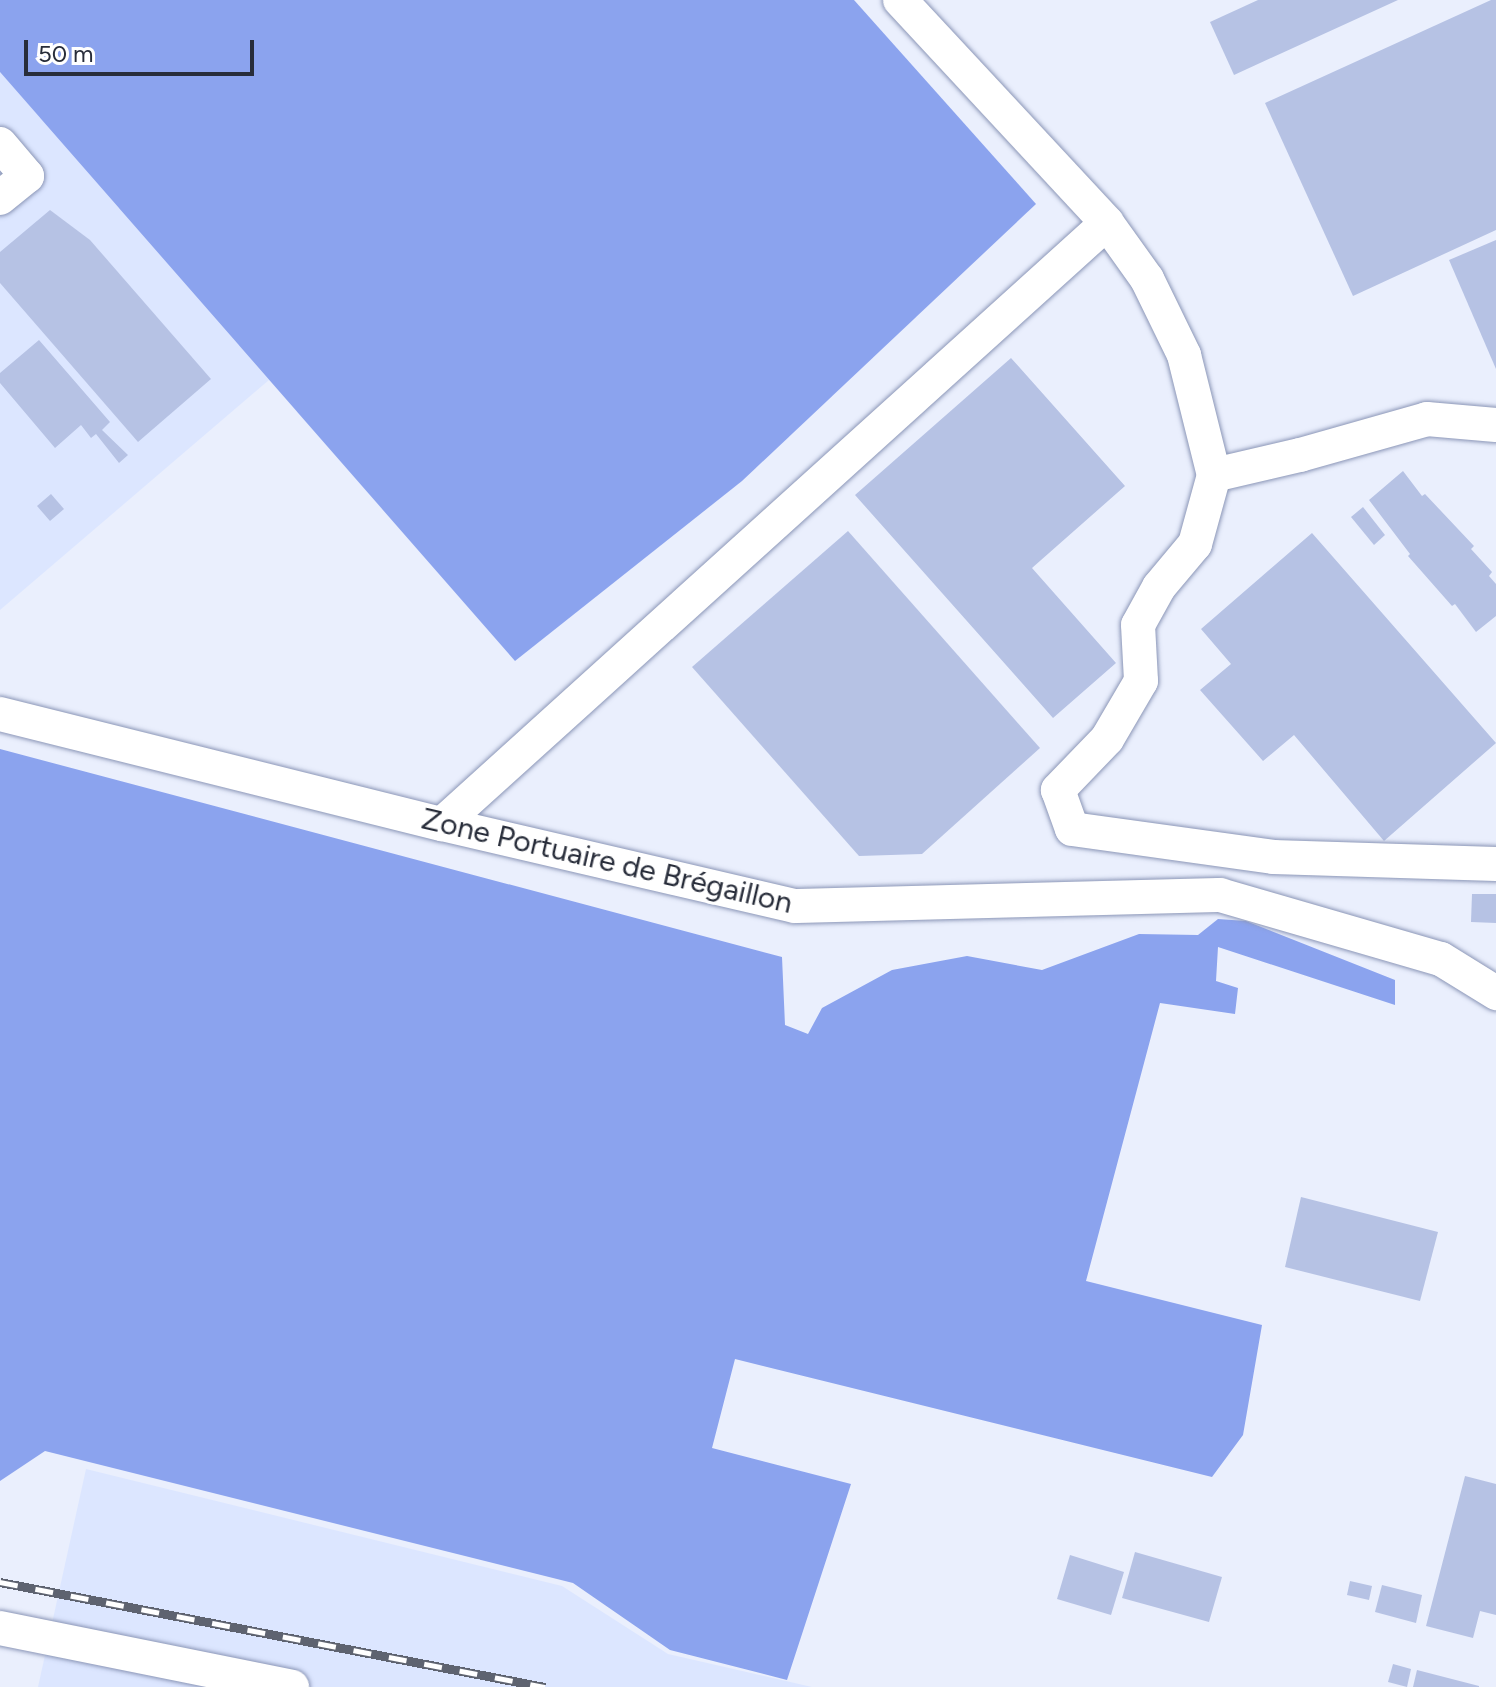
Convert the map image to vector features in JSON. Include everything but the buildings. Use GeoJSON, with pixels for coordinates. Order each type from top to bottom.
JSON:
{"type":"FeatureCollection","features":[{"type":"Feature","properties":{"kind":"street"},"geometry":{"type":"LineString","coordinates":[[900,0],[1107,223],[1147,279],[1184,355],[1214,475],[1195,544],[1159,587],[1138,625],[1141,681],[1107,739],[1058,790],[1072,829],[1273,857],[1496,864]]}},
{"type":"Feature","properties":{"kind":"street"},"geometry":{"type":"LineString","coordinates":[[0,144],[27,176],[0,198]]}},
{"type":"Feature","properties":{"kind":"street"},"geometry":{"type":"LineString","coordinates":[[442,824],[1107,223]]}},
{"type":"Feature","properties":{"kind":"street"},"geometry":{"type":"LineString","coordinates":[[1214,475],[1427,419],[1496,425]]}},
{"type":"Feature","properties":{"kind":"street","name":"Zone Portuaire de Brégaillon"},"geometry":{"type":"LineString","coordinates":[[0,714],[442,824],[795,906],[1220,895],[1441,959],[1496,993]]}},
{"type":"Feature","properties":{"kind":"street"},"geometry":{"type":"LineString","coordinates":[[0,1628],[292,1687]]}},
{"type":"Feature","properties":{"kind":"shaded area"},"geometry":{"type":"Polygon","coordinates":[[[0,72],[269,380],[0,610],[0,72]]]}},
{"type":"Feature","properties":{"kind":"shaded area"},"geometry":{"type":"Polygon","coordinates":[[[86,1469],[562,1586],[668,1654],[812,1687],[38,1687],[86,1469]]]}},
{"type":"Feature","properties":{"kind":"water"},"geometry":{"type":"Polygon","coordinates":[[[0,0],[854,0],[1036,204],[742,481],[515,661],[0,72],[0,0]]]}},
{"type":"Feature","properties":{"kind":"water"},"geometry":{"type":"Polygon","coordinates":[[[0,749],[782,957],[785,1025],[808,1034],[822,1008],[892,970],[967,956],[1042,970],[1139,934],[1198,935],[1218,919],[1246,921],[1395,980],[1395,1005],[1218,947],[1216,981],[1238,988],[1235,1014],[1160,1003],[1086,1281],[1262,1325],[1243,1435],[1212,1477],[735,1359],[712,1448],[851,1484],[787,1680],[670,1650],[573,1583],[45,1451],[0,1481],[0,749]]]}},
{"type":"Feature","properties":{"kind":"railway"},"geometry":{"type":"LineString","coordinates":[[0,1582],[545,1687]]}}]}
